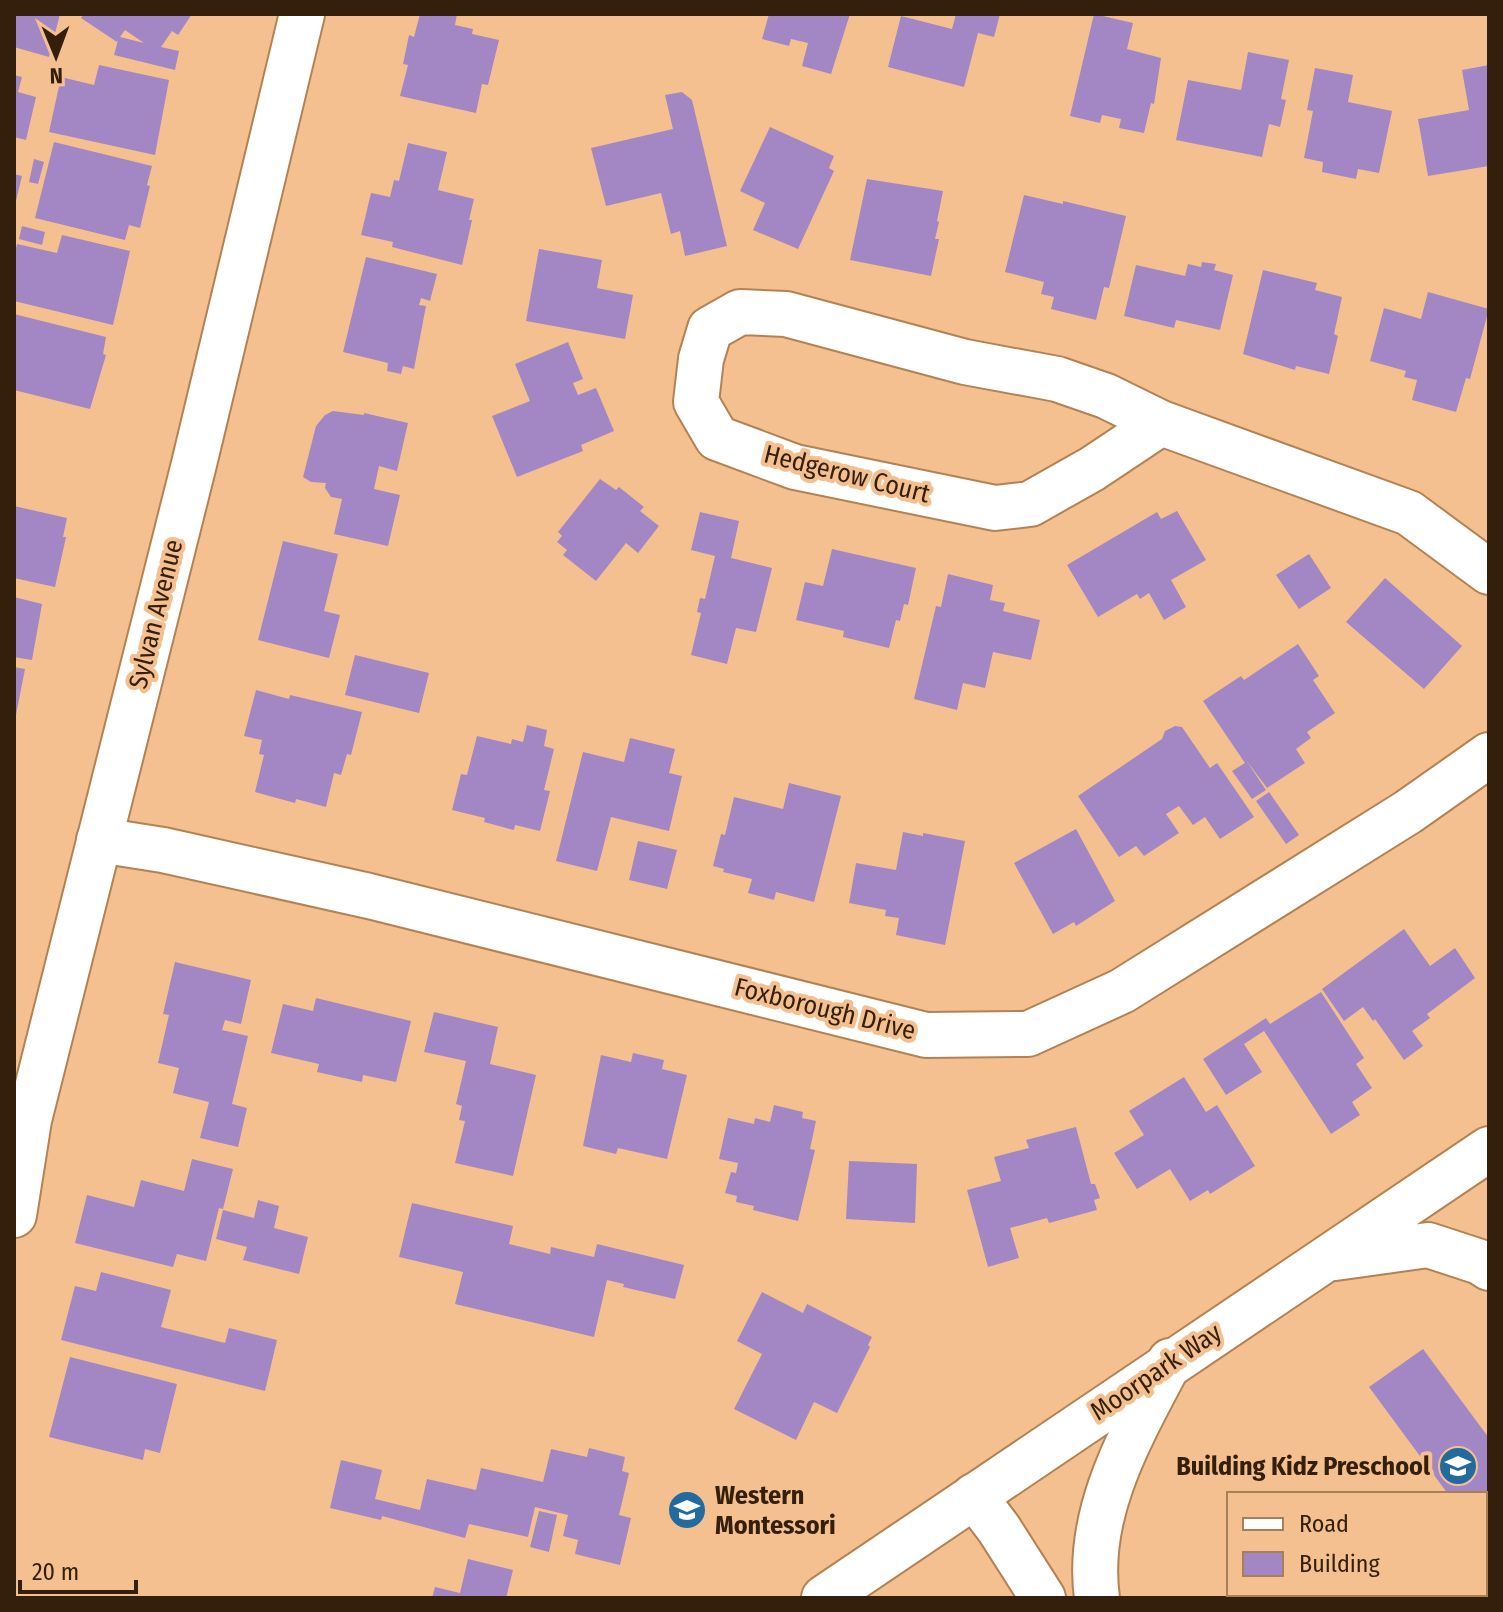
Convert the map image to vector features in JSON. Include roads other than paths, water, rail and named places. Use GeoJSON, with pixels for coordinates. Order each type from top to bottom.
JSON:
{"type":"FeatureCollection","features":[{"type":"Feature","properties":{"kind":"main road","name":"Sylvan Avenue"},"geometry":{"type":"LineString","coordinates":[[14,1215],[29,1120],[194,464],[302,14]]}},
{"type":"Feature","properties":{"kind":"main road","name":"Hedgerow Court"},"geometry":{"type":"LineString","coordinates":[[1161,423],[1092,469],[1030,504],[995,508],[795,467],[717,438],[696,402],[701,359],[710,329],[740,312],[786,314],[965,362],[1057,379],[1106,396],[1161,423],[1409,513],[1489,572]]}},
{"type":"Feature","properties":{"kind":"main road","name":"Foxborough Drive"},"geometry":{"type":"LineString","coordinates":[[99,840],[163,850],[369,896],[926,1035],[1028,1034],[1122,991],[1408,812],[1489,755]]}},
{"type":"Feature","properties":{"kind":"main road","name":"Moorpark Way"},"geometry":{"type":"LineString","coordinates":[[824,1598],[1170,1361],[1488,1151]]}},
{"type":"Feature","properties":{"kind":"main road"},"geometry":{"type":"LineString","coordinates":[[1324,1259],[1428,1245],[1480,1262],[1489,1268]]}},
{"type":"Feature","properties":{"kind":"main road"},"geometry":{"type":"LineString","coordinates":[[1097,1598],[1095,1582],[1102,1513],[1121,1455],[1170,1361]]}},
{"type":"Feature","properties":{"kind":"main road"},"geometry":{"type":"LineString","coordinates":[[974,1496],[1043,1598]]}},
{"type":"Feature","properties":{"kind":"place","name":"Building Kidz Preschool"},"geometry":{"type":"Point","coordinates":[1458,1466]}},
{"type":"Feature","properties":{"kind":"place","name":"Western Montessori"},"geometry":{"type":"Point","coordinates":[687,1510]}}]}
